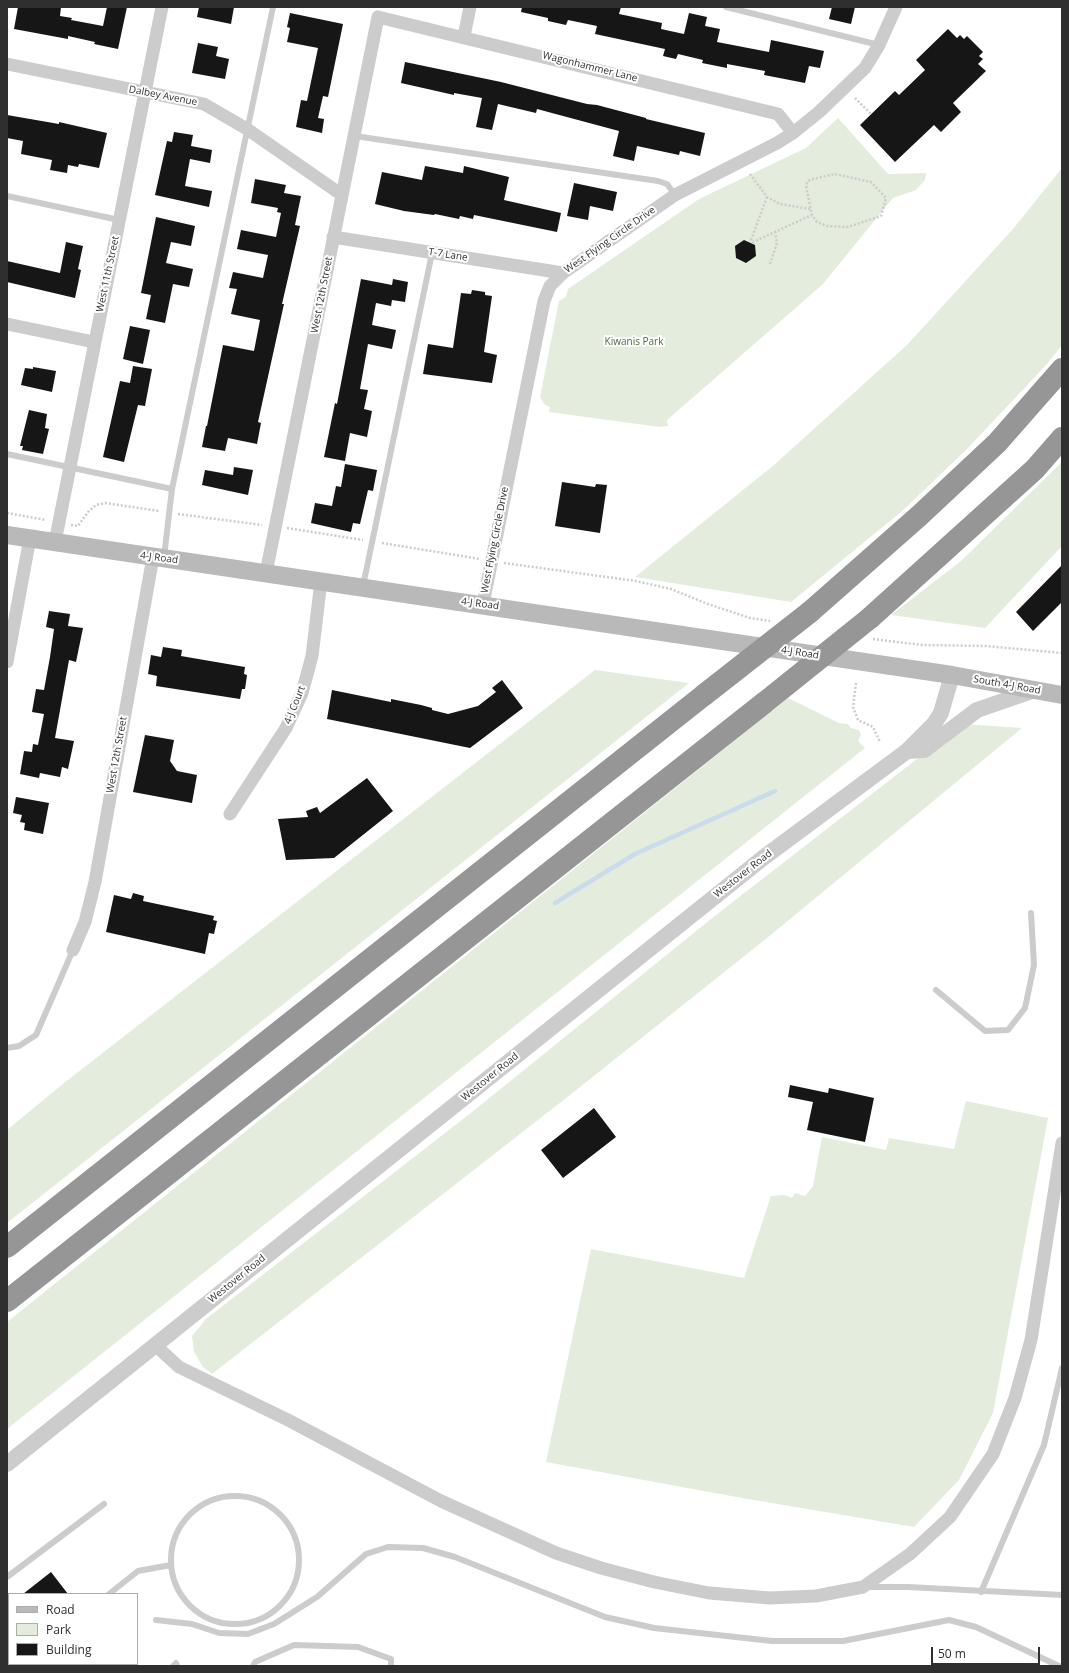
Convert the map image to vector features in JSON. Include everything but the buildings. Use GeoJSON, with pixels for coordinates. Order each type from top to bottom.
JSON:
{"type":"FeatureCollection","features":[{"type":"Feature","properties":{"kind":"highway"},"geometry":{"type":"LineString","coordinates":[[7,1247],[810,612],[919,516],[997,443],[1062,369]]}},
{"type":"Feature","properties":{"kind":"highway"},"geometry":{"type":"LineString","coordinates":[[7,1301],[870,618],[1035,469],[1062,438]]}},
{"type":"Feature","properties":{"kind":"main road","name":"4-J Road"},"geometry":{"type":"LineString","coordinates":[[7,535],[321,582],[483,604],[952,675]]}},
{"type":"Feature","properties":{"kind":"main road","name":"South 4-J Road"},"geometry":{"type":"LineString","coordinates":[[952,675],[1062,694]]}},
{"type":"Feature","properties":{"kind":"street","name":"West 11th Street"},"geometry":{"type":"LineString","coordinates":[[55,542],[162,7]]}},
{"type":"Feature","properties":{"kind":"street"},"geometry":{"type":"LineString","coordinates":[[464,36],[470,7]]}},
{"type":"Feature","properties":{"kind":"street","name":"West Flying Circle Drive"},"geometry":{"type":"LineString","coordinates":[[483,604],[544,301],[550,286],[563,273],[675,195],[793,133],[820,112],[866,68],[879,45],[896,7]]}},
{"type":"Feature","properties":{"kind":"street","name":"Wagonhammer Lane"},"geometry":{"type":"LineString","coordinates":[[376,12],[464,36],[778,114],[793,133]]}},
{"type":"Feature","properties":{"kind":"street","name":"West 12th Street"},"geometry":{"type":"LineString","coordinates":[[266,573],[355,136],[376,12]]}},
{"type":"Feature","properties":{"kind":"street","name":"Dalbey Avenue"},"geometry":{"type":"LineString","coordinates":[[7,64],[204,104],[247,129],[342,195]]}},
{"type":"Feature","properties":{"kind":"street","name":"T-7 Lane"},"geometry":{"type":"LineString","coordinates":[[334,237],[563,273]]}},
{"type":"Feature","properties":{"kind":"street"},"geometry":{"type":"LineString","coordinates":[[7,324],[94,342]]}},
{"type":"Feature","properties":{"kind":"street"},"geometry":{"type":"LineString","coordinates":[[7,662],[30,538]]}},
{"type":"Feature","properties":{"kind":"street","name":"West 12th Street"},"geometry":{"type":"LineString","coordinates":[[73,950],[85,922],[94,882],[159,558]]}},
{"type":"Feature","properties":{"kind":"street","name":"4-J Court"},"geometry":{"type":"LineString","coordinates":[[230,814],[286,728],[302,693],[312,656],[321,582]]}},
{"type":"Feature","properties":{"kind":"street","name":"Westover Road"},"geometry":{"type":"LineString","coordinates":[[7,1464],[763,858],[907,751],[934,724],[940,713],[952,675]]}},
{"type":"Feature","properties":{"kind":"street"},"geometry":{"type":"LineString","coordinates":[[907,751],[924,750],[977,710],[1035,690]]}},
{"type":"Feature","properties":{"kind":"street"},"geometry":{"type":"LineString","coordinates":[[155,1345],[178,1367],[288,1420],[441,1501],[556,1552],[593,1565],[654,1582],[709,1593],[770,1598],[816,1596],[863,1587],[910,1554],[950,1517],[993,1454],[1015,1398],[1031,1340],[1062,1143]]}},
{"type":"Feature","properties":{"kind":"lane"},"geometry":{"type":"LineString","coordinates":[[159,558],[172,488],[273,7]]}},
{"type":"Feature","properties":{"kind":"lane"},"geometry":{"type":"LineString","coordinates":[[726,7],[879,45]]}},
{"type":"Feature","properties":{"kind":"lane"},"geometry":{"type":"LineString","coordinates":[[355,136],[658,181],[667,184],[675,195]]}},
{"type":"Feature","properties":{"kind":"lane"},"geometry":{"type":"LineString","coordinates":[[7,196],[119,220]]}},
{"type":"Feature","properties":{"kind":"lane"},"geometry":{"type":"LineString","coordinates":[[363,588],[432,252]]}},
{"type":"Feature","properties":{"kind":"lane"},"geometry":{"type":"LineString","coordinates":[[7,454],[172,488]]}},
{"type":"Feature","properties":{"kind":"lane"},"geometry":{"type":"LineString","coordinates":[[936,990],[985,1031],[1008,1030],[1025,1008],[1034,965],[1031,913]]}},
{"type":"Feature","properties":{"kind":"lane"},"geometry":{"type":"LineString","coordinates":[[7,1048],[19,1046],[36,1035],[73,950]]}},
{"type":"Feature","properties":{"kind":"lane"},"geometry":{"type":"LineString","coordinates":[[981,1592],[1044,1445],[1061,1384],[1062,1368]]}},
{"type":"Feature","properties":{"kind":"lane"},"geometry":{"type":"LineString","coordinates":[[234,1495],[254,1498],[273,1507],[288,1522],[297,1541],[300,1562],[295,1583],[284,1602],[267,1616],[247,1623],[225,1624],[205,1617],[188,1604],[176,1586],[171,1565],[172,1544],[181,1525],[195,1509],[213,1499],[234,1495]]}},
{"type":"Feature","properties":{"kind":"lane"},"geometry":{"type":"LineString","coordinates":[[7,1577],[104,1504]]}},
{"type":"Feature","properties":{"kind":"lane"},"geometry":{"type":"LineString","coordinates":[[156,1620],[192,1624],[219,1633],[248,1634],[274,1624],[317,1596],[366,1554],[388,1547],[423,1548],[456,1557],[605,1617],[654,1628],[772,1641],[843,1641],[949,1620],[976,1627],[1059,1666]]}},
{"type":"Feature","properties":{"kind":"lane"},"geometry":{"type":"LineString","coordinates":[[110,1593],[138,1571],[171,1565]]}},
{"type":"Feature","properties":{"kind":"lane"},"geometry":{"type":"LineString","coordinates":[[863,1587],[908,1587],[981,1592],[1062,1595]]}},
{"type":"Feature","properties":{"kind":"lane"},"geometry":{"type":"LineString","coordinates":[[253,1666],[255,1662],[294,1644],[358,1647],[391,1659],[391,1666]]}},
{"type":"Feature","properties":{"kind":"lane"},"geometry":{"type":"LineString","coordinates":[[173,1666],[176,1663],[177,1666]]}},
{"type":"Feature","properties":{"kind":"path"},"geometry":{"type":"LineString","coordinates":[[855,98],[871,114]]}},
{"type":"Feature","properties":{"kind":"path"},"geometry":{"type":"LineString","coordinates":[[750,174],[767,197],[780,204],[810,209]]}},
{"type":"Feature","properties":{"kind":"path"},"geometry":{"type":"LineString","coordinates":[[835,174],[871,182],[886,198],[881,216],[848,227],[827,226],[818,222],[812,215],[810,209],[806,186],[808,182],[835,174]]}},
{"type":"Feature","properties":{"kind":"path"},"geometry":{"type":"LineString","coordinates":[[767,197],[751,240],[753,242],[812,215]]}},
{"type":"Feature","properties":{"kind":"path"},"geometry":{"type":"LineString","coordinates":[[770,264],[778,244],[775,232]]}},
{"type":"Feature","properties":{"kind":"path"},"geometry":{"type":"LineString","coordinates":[[78,526],[88,512],[96,505],[105,503],[163,511]]}},
{"type":"Feature","properties":{"kind":"path"},"geometry":{"type":"LineString","coordinates":[[7,513],[43,519]]}},
{"type":"Feature","properties":{"kind":"path"},"geometry":{"type":"LineString","coordinates":[[177,513],[260,525]]}},
{"type":"Feature","properties":{"kind":"path"},"geometry":{"type":"LineString","coordinates":[[289,528],[365,541]]}},
{"type":"Feature","properties":{"kind":"path"},"geometry":{"type":"LineString","coordinates":[[377,542],[477,558]]}},
{"type":"Feature","properties":{"kind":"path"},"geometry":{"type":"LineString","coordinates":[[856,683],[854,707],[858,720],[873,727],[880,742]]}},
{"type":"Feature","properties":{"kind":"green space","name":"Kiwanis Park"},"geometry":{"type":"Polygon","coordinates":[[[838,118],[888,174],[926,173],[925,180],[916,190],[893,198],[822,285],[667,420],[668,426],[660,427],[549,412],[550,407],[545,405],[540,397],[559,301],[566,297],[568,289],[699,199],[806,148],[838,118]]]}},
{"type":"Feature","properties":{"kind":"green space"},"geometry":{"type":"Polygon","coordinates":[[[1062,168],[1062,345],[1047,364],[967,449],[901,512],[791,602],[635,577],[774,465],[908,344],[1013,229],[1062,168]]]}},
{"type":"Feature","properties":{"kind":"green space"},"geometry":{"type":"Polygon","coordinates":[[[1062,462],[1062,546],[985,628],[891,615],[961,561],[1062,462]]]}},
{"type":"Feature","properties":{"kind":"green space"},"geometry":{"type":"Polygon","coordinates":[[[595,670],[689,683],[7,1223],[7,1130],[64,1083],[595,670]]]}},
{"type":"Feature","properties":{"kind":"green space"},"geometry":{"type":"Polygon","coordinates":[[[788,698],[839,723],[848,724],[851,728],[859,730],[861,735],[858,741],[865,748],[7,1429],[7,1322],[788,698]]]}},
{"type":"Feature","properties":{"kind":"green space"},"geometry":{"type":"Polygon","coordinates":[[[962,724],[1022,728],[767,938],[570,1095],[212,1374],[203,1367],[194,1352],[192,1336],[206,1319],[472,1112],[716,915],[962,724]]]}},
{"type":"Feature","properties":{"kind":"green space"},"geometry":{"type":"Polygon","coordinates":[[[966,1101],[1048,1118],[993,1413],[959,1480],[914,1527],[742,1498],[546,1462],[591,1249],[744,1278],[771,1196],[784,1195],[792,1198],[795,1193],[805,1196],[813,1186],[822,1137],[886,1150],[889,1138],[954,1149],[966,1101]]]}},
{"type":"Feature","properties":{"kind":"waterway"},"geometry":{"type":"LineString","coordinates":[[555,903],[635,854],[775,791]]}}]}
